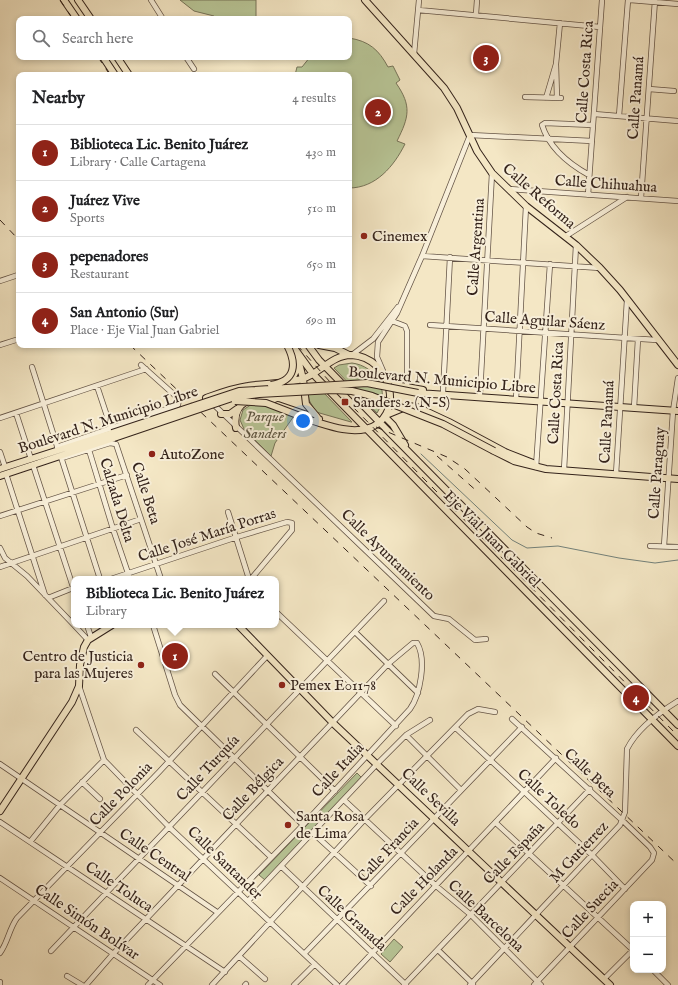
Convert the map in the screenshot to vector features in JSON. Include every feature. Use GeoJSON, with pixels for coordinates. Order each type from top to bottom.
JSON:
{"type":"FeatureCollection","features":[{"type":"Feature","properties":{"kind":"main road"},"geometry":{"type":"LineString","coordinates":[[64,0],[75,16]]}},
{"type":"Feature","properties":{"kind":"main road"},"geometry":{"type":"LineString","coordinates":[[78,0],[89,16]]}},
{"type":"Feature","properties":{"kind":"main road","name":"Calle Reforma"},"geometry":{"type":"LineString","coordinates":[[365,0],[447,91],[458,108],[477,151],[492,173],[526,206],[566,236],[600,268],[678,365]]}},
{"type":"Feature","properties":{"kind":"main road"},"geometry":{"type":"LineString","coordinates":[[105,60],[113,72]]}},
{"type":"Feature","properties":{"kind":"main road"},"geometry":{"type":"LineString","coordinates":[[119,60],[127,72]]}},
{"type":"Feature","properties":{"kind":"main road"},"geometry":{"type":"LineString","coordinates":[[239,391],[279,384],[289,376],[293,371],[294,364],[293,356],[289,348]]}},
{"type":"Feature","properties":{"kind":"main road","name":"Eje Vial Juan Gabriel"},"geometry":{"type":"LineString","coordinates":[[294,348],[312,374],[678,746]]}},
{"type":"Feature","properties":{"kind":"main road","name":"Eje Vial Juan Gabriel"},"geometry":{"type":"LineString","coordinates":[[310,348],[325,366],[379,422],[678,725]]}},
{"type":"Feature","properties":{"kind":"main road"},"geometry":{"type":"LineString","coordinates":[[335,348],[350,355],[370,361],[385,374],[407,387],[443,392],[505,396],[514,400]]}},
{"type":"Feature","properties":{"kind":"main road"},"geometry":{"type":"LineString","coordinates":[[297,353],[303,379],[306,404],[314,415],[322,420]]}},
{"type":"Feature","properties":{"kind":"main road"},"geometry":{"type":"LineString","coordinates":[[206,398],[248,386],[303,379],[334,360],[350,355]]}},
{"type":"Feature","properties":{"kind":"main road"},"geometry":{"type":"LineString","coordinates":[[291,381],[299,365]]}},
{"type":"Feature","properties":{"kind":"main road"},"geometry":{"type":"LineString","coordinates":[[385,374],[389,404],[386,416]]}},
{"type":"Feature","properties":{"kind":"main road","name":"Boulevard N. Municipio Libre"},"geometry":{"type":"LineString","coordinates":[[3,475],[32,462],[239,391],[366,383],[433,395],[676,411]]}},
{"type":"Feature","properties":{"kind":"main road","name":"Boulevard N. Municipio Libre"},"geometry":{"type":"LineString","coordinates":[[112,435],[247,395],[326,390],[352,391],[372,396],[443,424],[514,461],[536,466]]}},
{"type":"Feature","properties":{"kind":"main road"},"geometry":{"type":"LineString","coordinates":[[221,402],[244,400],[266,403],[313,421],[344,430],[366,429],[379,422],[386,416],[408,406],[417,407],[449,422],[505,452],[546,469],[678,479]]}},
{"type":"Feature","properties":{"kind":"main road"},"geometry":{"type":"LineString","coordinates":[[222,414],[230,414],[246,402],[262,400],[350,429]]}},
{"type":"Feature","properties":{"kind":"main road"},"geometry":{"type":"LineString","coordinates":[[236,428],[235,418],[237,409]]}},
{"type":"Feature","properties":{"kind":"main road"},"geometry":{"type":"LineString","coordinates":[[386,416],[393,425],[407,450]]}},
{"type":"Feature","properties":{"kind":"main road","name":"Boulevard N. Municipio Libre"},"geometry":{"type":"LineString","coordinates":[[2,468],[32,462]]}},
{"type":"Feature","properties":{"kind":"main road"},"geometry":{"type":"LineString","coordinates":[[0,811],[67,712],[79,686],[81,656],[90,639],[107,628]]}},
{"type":"Feature","properties":{"kind":"main road","name":"Calle Sevilla"},"geometry":{"type":"LineString","coordinates":[[243,628],[298,689],[571,946],[610,985]]}},
{"type":"Feature","properties":{"kind":"main road"},"geometry":{"type":"LineString","coordinates":[[598,985],[604,979]]}},
{"type":"Feature","properties":{"kind":"street"},"geometry":{"type":"LineString","coordinates":[[151,0],[161,16]]}},
{"type":"Feature","properties":{"kind":"street"},"geometry":{"type":"LineString","coordinates":[[414,54],[419,0]]}},
{"type":"Feature","properties":{"kind":"street"},"geometry":{"type":"LineString","coordinates":[[476,14],[477,0]]}},
{"type":"Feature","properties":{"kind":"street","name":"Calle Costa Rica"},"geometry":{"type":"LineString","coordinates":[[588,194],[602,0]]}},
{"type":"Feature","properties":{"kind":"street"},"geometry":{"type":"LineString","coordinates":[[619,116],[629,0],[678,4]]}},
{"type":"Feature","properties":{"kind":"street","name":"Calle Panamá"},"geometry":{"type":"LineString","coordinates":[[641,198],[655,1]]}},
{"type":"Feature","properties":{"kind":"street"},"geometry":{"type":"LineString","coordinates":[[418,10],[476,14],[487,17],[600,27]]}},
{"type":"Feature","properties":{"kind":"street"},"geometry":{"type":"LineString","coordinates":[[525,97],[559,98],[556,64],[560,23]]}},
{"type":"Feature","properties":{"kind":"street"},"geometry":{"type":"LineString","coordinates":[[188,60],[194,69]]}},
{"type":"Feature","properties":{"kind":"street"},"geometry":{"type":"LineString","coordinates":[[546,98],[556,64]]}},
{"type":"Feature","properties":{"kind":"street"},"geometry":{"type":"LineString","coordinates":[[649,89],[674,91]]}},
{"type":"Feature","properties":{"kind":"street"},"geometry":{"type":"LineString","coordinates":[[594,114],[678,121]]}},
{"type":"Feature","properties":{"kind":"street"},"geometry":{"type":"LineString","coordinates":[[589,176],[565,159],[550,140],[542,126],[544,123],[593,125]]}},
{"type":"Feature","properties":{"kind":"street"},"geometry":{"type":"LineString","coordinates":[[385,374],[377,357],[377,346],[392,321],[422,256],[470,135],[592,141]]}},
{"type":"Feature","properties":{"kind":"street","name":"Calle Argentina"},"geometry":{"type":"LineString","coordinates":[[480,394],[492,173]]}},
{"type":"Feature","properties":{"kind":"street","name":"Calle Chihuahua"},"geometry":{"type":"LineString","coordinates":[[509,189],[678,201]]}},
{"type":"Feature","properties":{"kind":"street"},"geometry":{"type":"LineString","coordinates":[[566,236],[627,197]]}},
{"type":"Feature","properties":{"kind":"street"},"geometry":{"type":"LineString","coordinates":[[514,400],[526,206]]}},
{"type":"Feature","properties":{"kind":"street","name":"Calle Costa Rica"},"geometry":{"type":"LineString","coordinates":[[564,470],[576,245]]}},
{"type":"Feature","properties":{"kind":"street"},"geometry":{"type":"LineString","coordinates":[[422,256],[600,268]]}},
{"type":"Feature","properties":{"kind":"street"},"geometry":{"type":"LineString","coordinates":[[443,392],[450,257]]}},
{"type":"Feature","properties":{"kind":"street"},"geometry":{"type":"LineString","coordinates":[[536,466],[542,402],[550,264]]}},
{"type":"Feature","properties":{"kind":"street"},"geometry":{"type":"LineString","coordinates":[[0,281],[16,275]]}},
{"type":"Feature","properties":{"kind":"street","name":"Calle Panamá"},"geometry":{"type":"LineString","coordinates":[[616,474],[619,407],[627,300]]}},
{"type":"Feature","properties":{"kind":"street"},"geometry":{"type":"LineString","coordinates":[[350,355],[373,339],[399,305]]}},
{"type":"Feature","properties":{"kind":"street"},"geometry":{"type":"LineString","coordinates":[[392,321],[405,326],[408,332],[407,387]]}},
{"type":"Feature","properties":{"kind":"street","name":"Calle Aguilar Sáenz"},"geometry":{"type":"LineString","coordinates":[[430,325],[657,340]]}},
{"type":"Feature","properties":{"kind":"street"},"geometry":{"type":"LineString","coordinates":[[634,408],[638,339]]}},
{"type":"Feature","properties":{"kind":"street"},"geometry":{"type":"LineString","coordinates":[[0,345],[16,340]]}},
{"type":"Feature","properties":{"kind":"street"},"geometry":{"type":"LineString","coordinates":[[60,453],[89,450],[112,435],[176,407],[180,403],[179,400],[141,365]]}},
{"type":"Feature","properties":{"kind":"street"},"geometry":{"type":"LineString","coordinates":[[32,367],[99,576]]}},
{"type":"Feature","properties":{"kind":"street"},"geometry":{"type":"LineString","coordinates":[[0,418],[146,369]]}},
{"type":"Feature","properties":{"kind":"street","name":"Calle Paraguay"},"geometry":{"type":"LineString","coordinates":[[664,546],[668,478],[676,411],[678,378]]}},
{"type":"Feature","properties":{"kind":"street","name":"Calle Beta"},"geometry":{"type":"LineString","coordinates":[[97,386],[112,435],[127,475],[160,576]]}},
{"type":"Feature","properties":{"kind":"street"},"geometry":{"type":"LineString","coordinates":[[206,398],[236,428]]}},
{"type":"Feature","properties":{"kind":"street"},"geometry":{"type":"LineString","coordinates":[[16,413],[71,580]]}},
{"type":"Feature","properties":{"kind":"street","name":"Calle Ayuntamiento"},"geometry":{"type":"LineString","coordinates":[[236,428],[434,616],[449,619],[476,640],[486,639]]}},
{"type":"Feature","properties":{"kind":"street","name":"Calzada Delta"},"geometry":{"type":"LineString","coordinates":[[89,450],[129,576]]}},
{"type":"Feature","properties":{"kind":"street"},"geometry":{"type":"LineString","coordinates":[[0,452],[2,468]]}},
{"type":"Feature","properties":{"kind":"street"},"geometry":{"type":"LineString","coordinates":[[3,475],[18,510],[47,596]]}},
{"type":"Feature","properties":{"kind":"street"},"geometry":{"type":"LineString","coordinates":[[0,516],[127,475]]}},
{"type":"Feature","properties":{"kind":"street"},"geometry":{"type":"LineString","coordinates":[[228,512],[249,576]]}},
{"type":"Feature","properties":{"kind":"street"},"geometry":{"type":"LineString","coordinates":[[0,567],[141,519]]}},
{"type":"Feature","properties":{"kind":"street","name":"Calle José María Porras"},"geometry":{"type":"LineString","coordinates":[[120,576],[237,537],[287,522],[292,523],[292,530],[253,576]]}},
{"type":"Feature","properties":{"kind":"street"},"geometry":{"type":"LineString","coordinates":[[650,546],[678,547]]}},
{"type":"Feature","properties":{"kind":"street"},"geometry":{"type":"LineString","coordinates":[[0,548],[5,558],[13,563],[71,622]]}},
{"type":"Feature","properties":{"kind":"street"},"geometry":{"type":"LineString","coordinates":[[47,596],[71,590]]}},
{"type":"Feature","properties":{"kind":"street","name":"Calle Turquía"},"geometry":{"type":"LineString","coordinates":[[50,951],[202,793],[298,689],[384,601]]}},
{"type":"Feature","properties":{"kind":"street"},"geometry":{"type":"LineString","coordinates":[[279,615],[396,726]]}},
{"type":"Feature","properties":{"kind":"street"},"geometry":{"type":"LineString","coordinates":[[77,628],[90,639]]}},
{"type":"Feature","properties":{"kind":"street"},"geometry":{"type":"LineString","coordinates":[[87,628],[90,639]]}},
{"type":"Feature","properties":{"kind":"street"},"geometry":{"type":"LineString","coordinates":[[154,628],[175,696],[180,705],[303,825]]}},
{"type":"Feature","properties":{"kind":"street"},"geometry":{"type":"LineString","coordinates":[[354,632],[418,692]]}},
{"type":"Feature","properties":{"kind":"street","name":"Calle Bélgica"},"geometry":{"type":"LineString","coordinates":[[86,985],[113,954],[388,664],[413,643]]}},
{"type":"Feature","properties":{"kind":"street","name":"Calle Italia"},"geometry":{"type":"LineString","coordinates":[[148,985],[217,912],[303,825],[396,726],[413,704],[418,692],[421,674],[420,652],[417,643],[413,643]]}},
{"type":"Feature","properties":{"kind":"street","name":"Calle Polonia"},"geometry":{"type":"LineString","coordinates":[[0,953],[5,946],[14,923],[34,900],[169,761],[267,656]]}},
{"type":"Feature","properties":{"kind":"street"},"geometry":{"type":"LineString","coordinates":[[215,674],[335,791]]}},
{"type":"Feature","properties":{"kind":"street","name":"Calle Santander"},"geometry":{"type":"LineString","coordinates":[[79,686],[104,760],[169,827],[337,985]]}},
{"type":"Feature","properties":{"kind":"street","name":"M Gutierrez"},"geometry":{"type":"LineString","coordinates":[[472,984],[536,914],[617,830],[623,820],[627,749],[633,740],[652,720],[678,701]]}},
{"type":"Feature","properties":{"kind":"street"},"geometry":{"type":"LineString","coordinates":[[212,985],[240,957],[365,819],[474,710],[495,712]]}},
{"type":"Feature","properties":{"kind":"street","name":"Calle Beta"},"geometry":{"type":"LineString","coordinates":[[512,719],[590,789],[650,847]]}},
{"type":"Feature","properties":{"kind":"street","name":"Calle Italia"},"geometry":{"type":"LineString","coordinates":[[248,901],[406,735],[430,720]]}},
{"type":"Feature","properties":{"kind":"street","name":"Calle Francia"},"geometry":{"type":"LineString","coordinates":[[304,954],[371,886],[522,727]]}},
{"type":"Feature","properties":{"kind":"street","name":"Calle Toledo"},"geometry":{"type":"LineString","coordinates":[[456,728],[593,856],[625,889]]}},
{"type":"Feature","properties":{"kind":"street"},"geometry":{"type":"LineString","coordinates":[[136,730],[272,857]]}},
{"type":"Feature","properties":{"kind":"street"},"geometry":{"type":"LineString","coordinates":[[406,735],[461,790]]}},
{"type":"Feature","properties":{"kind":"street","name":"Calle Holanda"},"geometry":{"type":"LineString","coordinates":[[342,985],[556,758]]}},
{"type":"Feature","properties":{"kind":"street"},"geometry":{"type":"LineString","coordinates":[[30,842],[60,806],[104,760]]}},
{"type":"Feature","properties":{"kind":"street","name":"Calle Central"},"geometry":{"type":"LineString","coordinates":[[0,764],[217,912]]}},
{"type":"Feature","properties":{"kind":"street"},"geometry":{"type":"LineString","coordinates":[[82,782],[100,799]]}},
{"type":"Feature","properties":{"kind":"street","name":"Calle España"},"geometry":{"type":"LineString","coordinates":[[405,985],[503,883],[590,789]]}},
{"type":"Feature","properties":{"kind":"street","name":"Calle Barcelona"},"geometry":{"type":"LineString","coordinates":[[344,800],[435,885],[471,916],[538,984]]}},
{"type":"Feature","properties":{"kind":"street","name":"Calle Toluca"},"geometry":{"type":"LineString","coordinates":[[0,822],[225,972]]}},
{"type":"Feature","properties":{"kind":"street"},"geometry":{"type":"LineString","coordinates":[[496,823],[630,947]]}},
{"type":"Feature","properties":{"kind":"street"},"geometry":{"type":"LineString","coordinates":[[313,833],[333,853],[371,886]]}},
{"type":"Feature","properties":{"kind":"street","name":"Calle Suecia"},"geometry":{"type":"LineString","coordinates":[[538,984],[571,946],[652,860],[654,853],[650,847]]}},
{"type":"Feature","properties":{"kind":"street","name":"Calle Granada"},"geometry":{"type":"LineString","coordinates":[[282,867],[302,888],[405,985]]}},
{"type":"Feature","properties":{"kind":"street"},"geometry":{"type":"LineString","coordinates":[[0,886],[2,879]]}},
{"type":"Feature","properties":{"kind":"street","name":"Calle Simón Bolívar"},"geometry":{"type":"LineString","coordinates":[[2,879],[160,985]]}},
{"type":"Feature","properties":{"kind":"street"},"geometry":{"type":"LineString","coordinates":[[438,950],[472,984]]}},
{"type":"Feature","properties":{"kind":"street"},"geometry":{"type":"LineString","coordinates":[[604,979],[630,953]]}},
{"type":"Feature","properties":{"kind":"street"},"geometry":{"type":"LineString","coordinates":[[240,957],[265,979]]}},
{"type":"Feature","properties":{"kind":"street"},"geometry":{"type":"LineString","coordinates":[[294,985],[314,964]]}},
{"type":"Feature","properties":{"kind":"street"},"geometry":{"type":"LineString","coordinates":[[656,973],[666,984]]}},
{"type":"Feature","properties":{"kind":"street"},"geometry":{"type":"LineString","coordinates":[[67,976],[82,985]]}},
{"type":"Feature","properties":{"kind":"green space"},"geometry":{"type":"Polygon","coordinates":[[[180,0],[256,0],[256,16],[214,16],[194,11],[180,0]]]}},
{"type":"Feature","properties":{"kind":"green space"},"geometry":{"type":"Polygon","coordinates":[[[352,38],[362,41],[373,47],[388,67],[393,66],[400,80],[396,83],[405,98],[407,105],[406,118],[397,141],[405,144],[390,168],[376,180],[359,187],[352,188],[352,72],[296,72],[297,67],[302,67],[308,60],[352,60],[352,38]]]}},
{"type":"Feature","properties":{"kind":"green space"},"geometry":{"type":"Polygon","coordinates":[[[352,363],[361,365],[368,369],[379,381],[382,388],[382,396],[381,405],[377,413],[334,368],[339,365],[352,363]]]}},
{"type":"Feature","properties":{"kind":"green space"},"geometry":{"type":"Polygon","coordinates":[[[323,392],[352,422],[316,412],[309,400],[308,393],[323,392]]]}},
{"type":"Feature","properties":{"kind":"green space","name":"Parque Sanders"},"geometry":{"type":"Polygon","coordinates":[[[257,403],[294,416],[275,443],[271,456],[244,429],[240,420],[243,410],[252,404],[257,403]]]}},
{"type":"Feature","properties":{"kind":"green space"},"geometry":{"type":"Polygon","coordinates":[[[357,773],[362,778],[265,880],[259,875],[357,773]]]}},
{"type":"Feature","properties":{"kind":"green space"},"geometry":{"type":"Polygon","coordinates":[[[394,939],[403,947],[390,962],[381,954],[394,939]]]}},
{"type":"Feature","properties":{"kind":"waterway"},"geometry":{"type":"LineString","coordinates":[[421,454],[512,540],[527,548],[558,546],[619,558],[655,563],[678,560]]}},
{"type":"Feature","properties":{"kind":"railway"},"geometry":{"type":"LineString","coordinates":[[60,0],[71,16]]}},
{"type":"Feature","properties":{"kind":"railway"},"geometry":{"type":"LineString","coordinates":[[100,60],[108,72]]}},
{"type":"Feature","properties":{"kind":"railway"},"geometry":{"type":"LineString","coordinates":[[0,220],[16,237]]}},
{"type":"Feature","properties":{"kind":"railway"},"geometry":{"type":"LineString","coordinates":[[133,348],[678,865]]}},
{"type":"Feature","properties":{"kind":"railway"},"geometry":{"type":"LineString","coordinates":[[300,348],[347,401],[678,736]]}},
{"type":"Feature","properties":{"kind":"railway"},"geometry":{"type":"LineString","coordinates":[[376,427],[447,457],[465,469],[527,527],[536,533],[552,538]]}},
{"type":"Feature","properties":{"kind":"railway"},"geometry":{"type":"LineString","coordinates":[[437,456],[479,493]]}},
{"type":"Feature","properties":{"kind":"place","name":"pepenadores"},"geometry":{"type":"Point","coordinates":[486,58]}},
{"type":"Feature","properties":{"kind":"place","name":"Juárez Vive"},"geometry":{"type":"Point","coordinates":[378,112]}},
{"type":"Feature","properties":{"kind":"place","name":"Cinemex"},"geometry":{"type":"Point","coordinates":[364,236]}},
{"type":"Feature","properties":{"kind":"place","name":"Sanders 2 (N-S)"},"geometry":{"type":"Point","coordinates":[345,402]}},
{"type":"Feature","properties":{"kind":"place","name":"AutoZone"},"geometry":{"type":"Point","coordinates":[152,454]}},
{"type":"Feature","properties":{"kind":"place","name":"Biblioteca Lic. Benito Juárez"},"geometry":{"type":"Point","coordinates":[175,656]}},
{"type":"Feature","properties":{"kind":"place","name":"Centro de Justicia para las Mujeres"},"geometry":{"type":"Point","coordinates":[141,665]}},
{"type":"Feature","properties":{"kind":"place","name":"Pemex E01178"},"geometry":{"type":"Point","coordinates":[282,685]}},
{"type":"Feature","properties":{"kind":"place","name":"San Antonio (Sur)"},"geometry":{"type":"Point","coordinates":[636,698]}},
{"type":"Feature","properties":{"kind":"place","name":"Santa Rosa de Lima"},"geometry":{"type":"Point","coordinates":[288,825]}}]}
